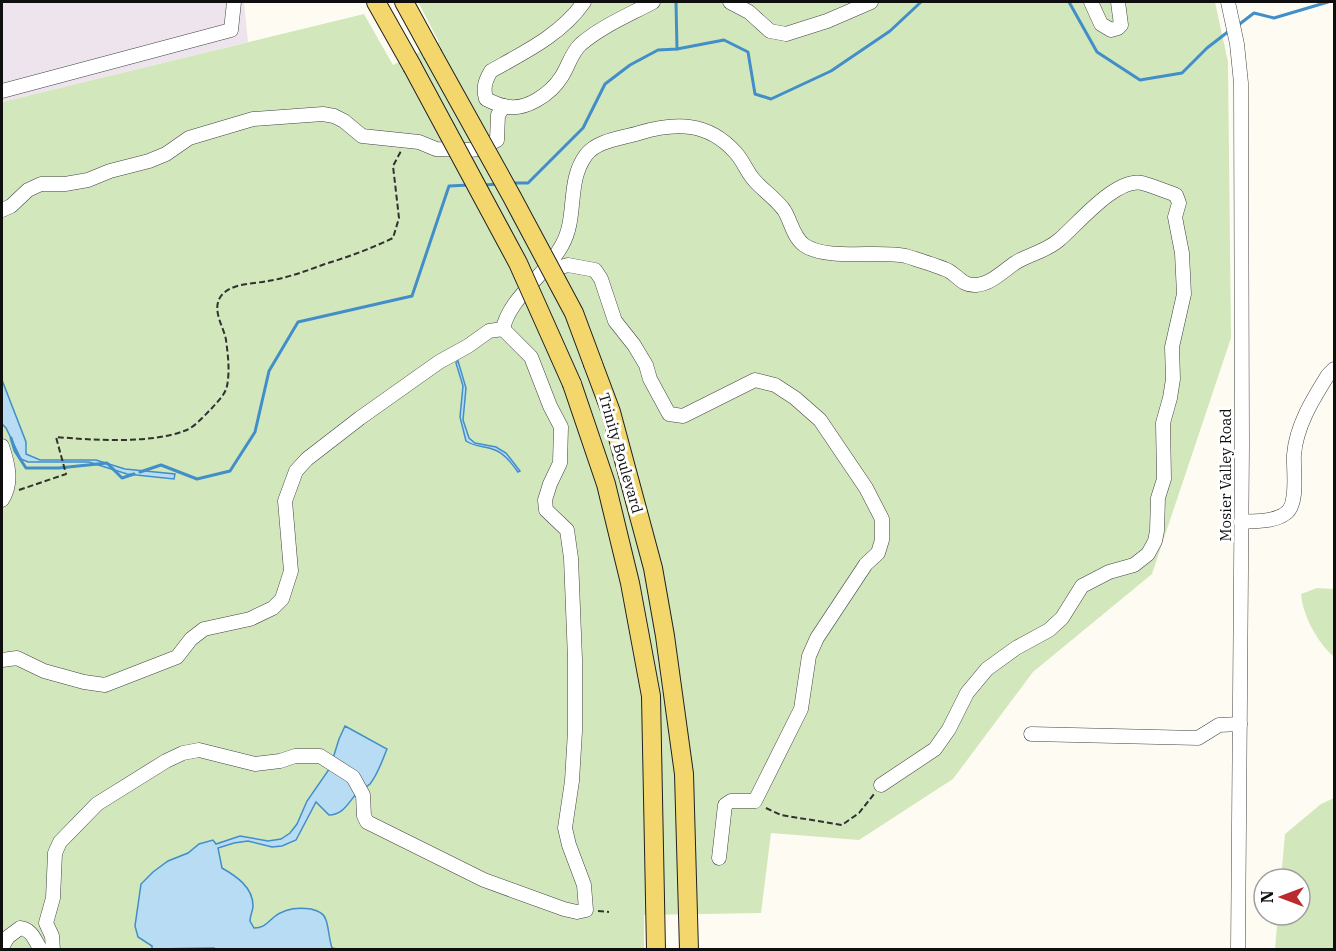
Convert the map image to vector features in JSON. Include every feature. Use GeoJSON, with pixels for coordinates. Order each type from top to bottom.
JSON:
{"type":"FeatureCollection","features":[{"type":"Feature","properties":{"kind":"main road","name":"Trinity Boulevard"},"geometry":{"type":"LineString","coordinates":[[376,2],[518,263],[572,384],[606,484],[630,583],[651,696],[656,950]]}},
{"type":"Feature","properties":{"kind":"main road","name":"Trinity Boulevard"},"geometry":{"type":"LineString","coordinates":[[404,2],[574,313],[611,412],[650,557],[665,636],[684,774],[689,950]]}},
{"type":"Feature","properties":{"kind":"street"},"geometry":{"type":"LineString","coordinates":[[2,91],[231,30],[234,2]]}},
{"type":"Feature","properties":{"kind":"street"},"geometry":{"type":"LineString","coordinates":[[584,2],[560,29],[491,71],[485,81],[486,99],[504,106],[517,107],[539,98],[561,78],[581,44],[609,25],[653,2]]}},
{"type":"Feature","properties":{"kind":"street"},"geometry":{"type":"LineString","coordinates":[[730,2],[749,12],[770,31],[786,34],[816,25],[871,2]]}},
{"type":"Feature","properties":{"kind":"street"},"geometry":{"type":"LineString","coordinates":[[1091,2],[1101,24],[1111,30],[1120,25],[1118,2]]}},
{"type":"Feature","properties":{"kind":"street","name":"Mosier Valley Road"},"geometry":{"type":"LineString","coordinates":[[1228,2],[1236,38],[1241,83],[1238,950]]}},
{"type":"Feature","properties":{"kind":"street"},"geometry":{"type":"LineString","coordinates":[[2,210],[11,206],[28,190],[41,184],[76,182],[149,161],[166,154],[189,138],[253,119],[323,114],[344,121],[362,136],[411,140],[436,149],[470,150],[479,149],[497,140],[498,115],[504,106]]}},
{"type":"Feature","properties":{"kind":"street"},"geometry":{"type":"LineString","coordinates":[[503,329],[505,318],[511,308],[543,272],[563,244],[573,203],[573,183],[579,166],[588,152],[600,144],[669,126],[682,125],[708,131],[720,137],[736,153],[754,181],[784,210],[802,244],[811,249],[828,253],[907,256],[949,271],[962,282],[971,285],[986,283],[1016,262],[1051,247],[1098,202],[1126,185],[1140,183],[1176,195],[1179,203],[1174,217],[1182,254],[1184,294],[1172,347],[1173,379],[1163,423],[1164,479],[1158,498],[1158,531],[1155,541],[1148,554],[1134,565],[1109,572],[1082,586],[1062,618],[1049,630],[1016,648],[987,669],[967,693],[949,729],[935,749],[881,785]]}},
{"type":"Feature","properties":{"kind":"street"},"geometry":{"type":"LineString","coordinates":[[543,272],[568,265],[595,270],[601,279],[615,321],[646,365],[650,379],[669,414],[683,416],[755,380],[775,385],[795,398],[826,428],[866,488],[882,519],[882,540],[878,553],[866,564],[817,638],[809,656],[801,709],[755,801],[731,801],[725,805],[719,858]]}},
{"type":"Feature","properties":{"kind":"street"},"geometry":{"type":"LineString","coordinates":[[2,660],[17,658],[44,671],[105,685],[177,657],[191,639],[204,629],[250,619],[273,608],[282,599],[291,571],[285,501],[296,471],[307,459],[360,418],[439,362],[489,331],[503,329]]}},
{"type":"Feature","properties":{"kind":"street"},"geometry":{"type":"LineString","coordinates":[[53,950],[52,936],[46,923],[52,898],[55,853],[60,842],[97,804],[112,794],[166,761],[183,753],[199,750],[255,764],[280,761],[296,756],[320,756],[353,777],[363,795],[364,816],[367,822],[484,880],[564,909],[577,912],[586,910],[584,885],[565,828],[572,781],[575,731],[571,558],[567,530],[546,510],[545,500],[560,463],[561,427],[550,406],[531,357],[503,329]]}},
{"type":"Feature","properties":{"kind":"street"},"geometry":{"type":"LineString","coordinates":[[1241,522],[1274,519],[1287,513],[1291,507],[1294,496],[1294,454],[1298,430],[1328,375],[1335,369]]}},
{"type":"Feature","properties":{"kind":"street"},"geometry":{"type":"LineString","coordinates":[[2,446],[7,460],[9,481],[3,498]]}},
{"type":"Feature","properties":{"kind":"street"},"geometry":{"type":"LineString","coordinates":[[1032,734],[1198,738],[1220,725],[1240,724]]}},
{"type":"Feature","properties":{"kind":"street"},"geometry":{"type":"LineString","coordinates":[[2,946],[8,937],[20,928],[26,928],[31,932],[41,950]]}},
{"type":"Feature","properties":{"kind":"path"},"geometry":{"type":"LineString","coordinates":[[3,498],[66,472],[56,437],[106,440],[161,436],[186,431],[196,423],[222,397],[227,387],[225,336],[217,305],[221,297],[227,291],[239,286],[300,273],[366,252],[393,238],[399,218],[393,166],[401,150],[411,140]]}},
{"type":"Feature","properties":{"kind":"path"},"geometry":{"type":"LineString","coordinates":[[755,801],[781,815],[842,825],[859,813],[881,785]]}},
{"type":"Feature","properties":{"kind":"shaded area"},"geometry":{"type":"Polygon","coordinates":[[[2,2],[244,2],[248,42],[2,102],[2,2]]]}},
{"type":"Feature","properties":{"kind":"green space"},"geometry":{"type":"Polygon","coordinates":[[[418,2],[1215,2],[1228,62],[1231,338],[1152,574],[1033,672],[953,779],[859,840],[771,833],[761,913],[644,915],[644,950],[2,949],[2,102],[364,14],[393,65],[439,42],[418,2]]]}},
{"type":"Feature","properties":{"kind":"green space"},"geometry":{"type":"Polygon","coordinates":[[[1317,588],[1334,589],[1334,657],[1312,628],[1302,602],[1301,594],[1317,588]]]}},
{"type":"Feature","properties":{"kind":"green space"},"geometry":{"type":"Polygon","coordinates":[[[1334,798],[1334,949],[1275,949],[1277,927],[1312,927],[1312,867],[1282,867],[1285,834],[1321,804],[1334,798]]]}},
{"type":"Feature","properties":{"kind":"water"},"geometry":{"type":"Polygon","coordinates":[[[458,361],[466,388],[463,420],[469,438],[475,443],[496,447],[506,453],[520,471],[518,472],[499,452],[466,441],[460,417],[463,386],[456,363],[458,361]]]}},
{"type":"Feature","properties":{"kind":"water"},"geometry":{"type":"Polygon","coordinates":[[[2,380],[26,442],[26,454],[40,460],[96,460],[125,469],[175,474],[174,479],[127,474],[89,462],[28,462],[21,459],[2,424],[2,380]]]}},
{"type":"Feature","properties":{"kind":"water"},"geometry":{"type":"Polygon","coordinates":[[[345,726],[387,749],[378,772],[370,784],[359,791],[339,813],[329,815],[316,802],[296,840],[282,846],[272,847],[248,841],[218,848],[222,868],[238,879],[250,893],[253,906],[250,921],[254,928],[263,926],[287,910],[311,909],[324,916],[332,948],[337,949],[152,949],[152,946],[138,937],[135,926],[141,884],[168,861],[188,853],[199,844],[213,840],[216,844],[240,836],[268,841],[281,839],[290,833],[297,824],[307,801],[330,768],[345,726]]]}},
{"type":"Feature","properties":{"kind":"waterway"},"geometry":{"type":"LineString","coordinates":[[676,2],[677,49]]}},
{"type":"Feature","properties":{"kind":"waterway"},"geometry":{"type":"LineString","coordinates":[[511,183],[528,183],[583,128],[605,84],[630,65],[658,50],[677,49],[724,40],[748,52],[755,94],[771,99],[831,71],[890,31],[921,2]]}},
{"type":"Feature","properties":{"kind":"waterway"},"geometry":{"type":"LineString","coordinates":[[1069,2],[1097,52],[1140,80],[1182,73],[1207,48],[1229,31]]}},
{"type":"Feature","properties":{"kind":"waterway"},"geometry":{"type":"LineString","coordinates":[[1237,26],[1254,13],[1274,18],[1328,2]]}},
{"type":"Feature","properties":{"kind":"waterway"},"geometry":{"type":"LineString","coordinates":[[484,185],[499,184]]}},
{"type":"Feature","properties":{"kind":"waterway"},"geometry":{"type":"LineString","coordinates":[[140,472],[161,465],[197,479],[230,471],[255,432],[269,371],[298,322],[412,296],[449,186],[469,185]]}},
{"type":"Feature","properties":{"kind":"waterway"},"geometry":{"type":"LineString","coordinates":[[11,438],[15,451],[26,468],[59,468],[107,463],[122,478],[134,474]]}}]}
